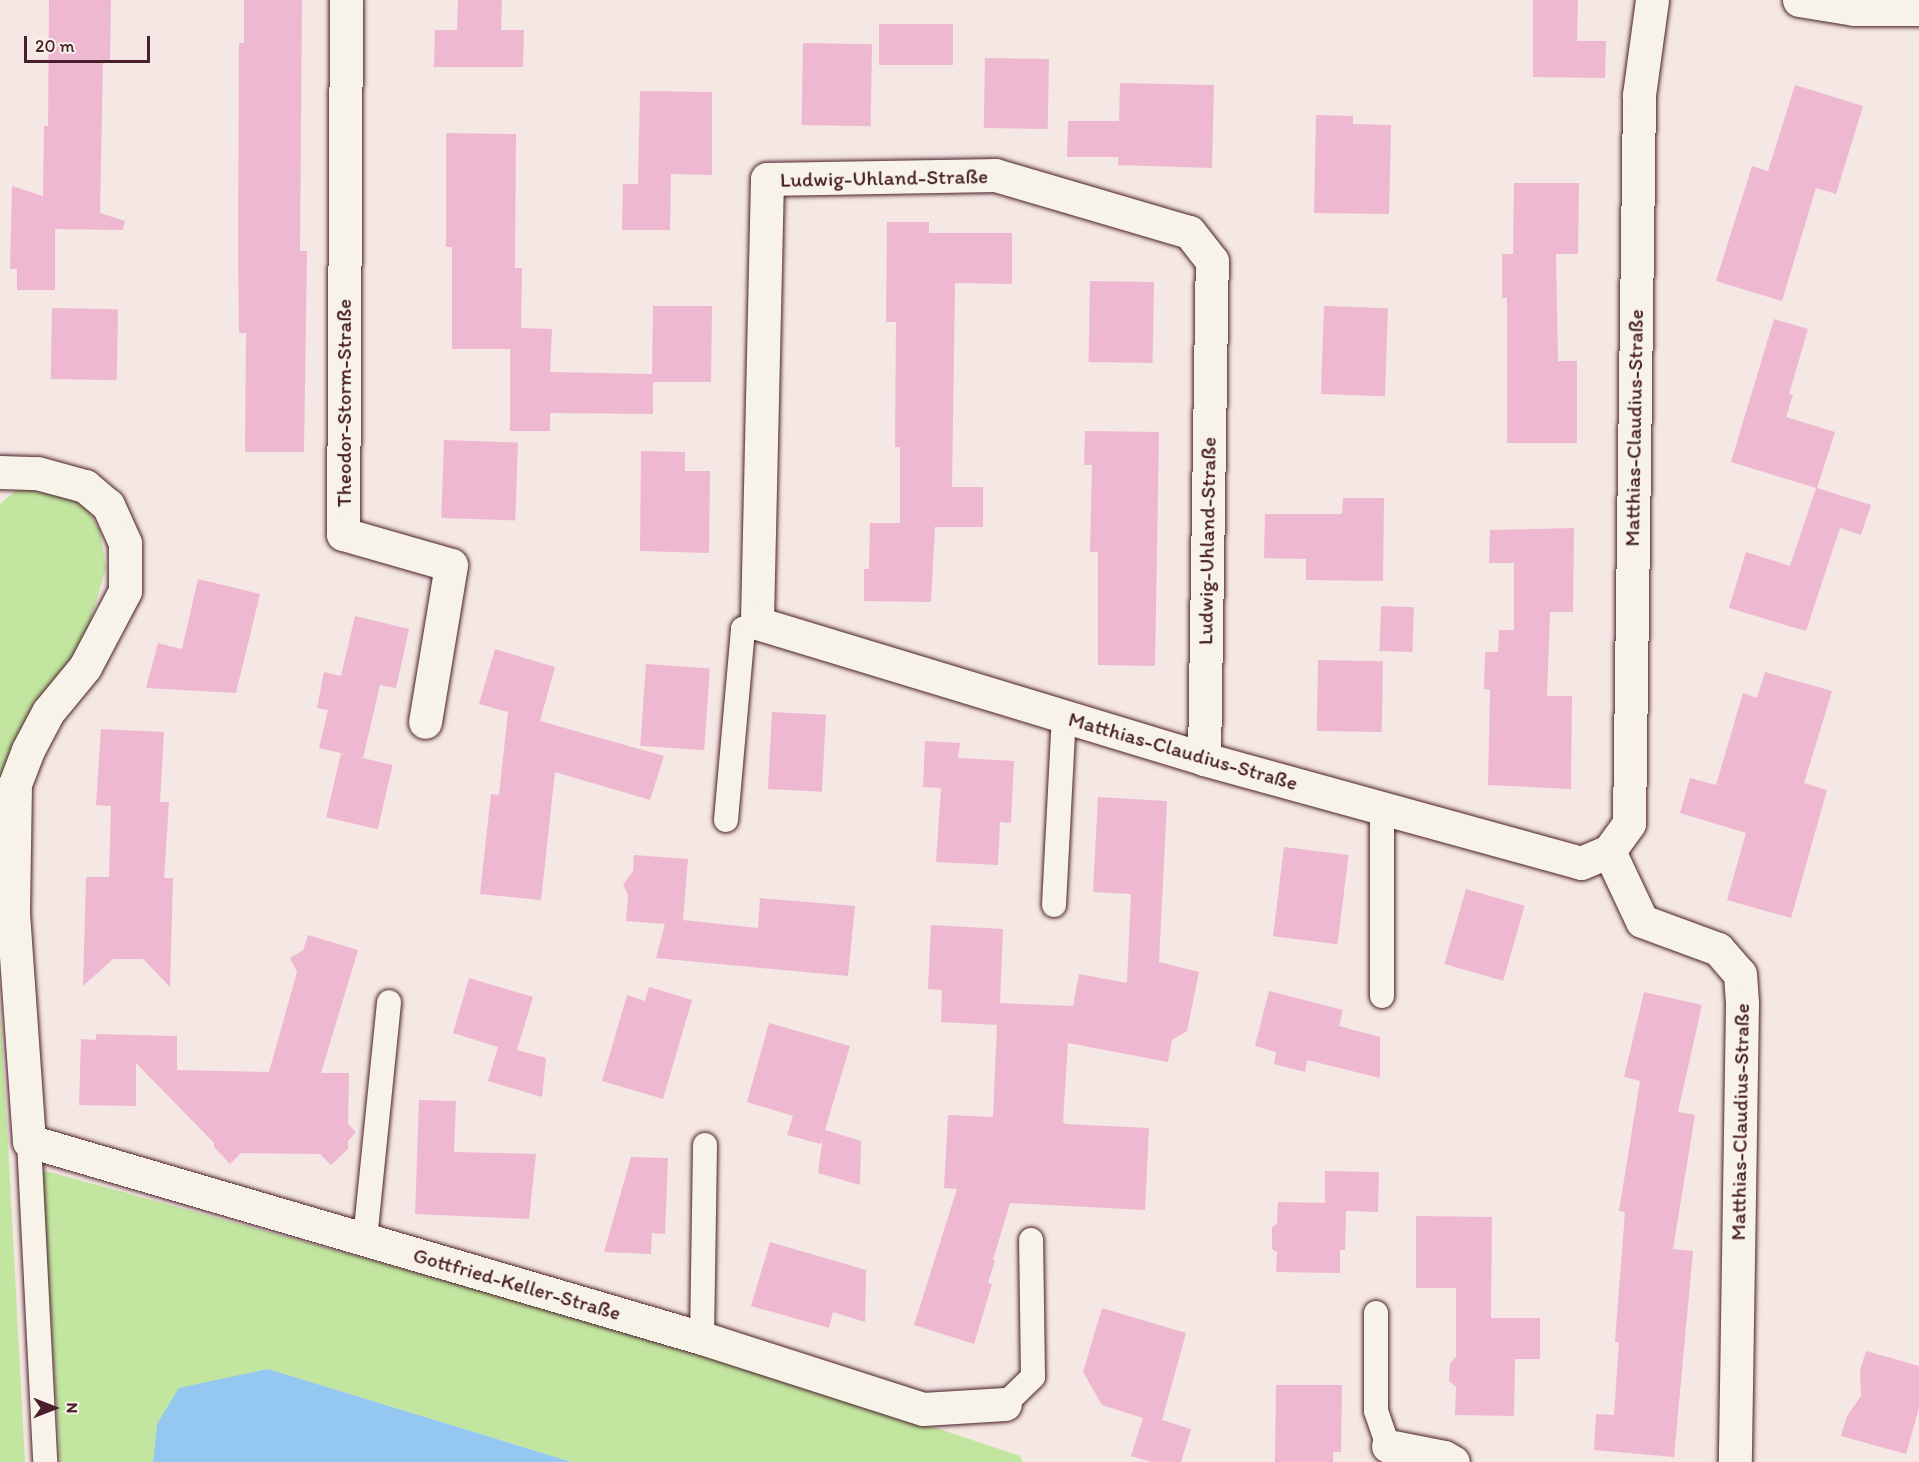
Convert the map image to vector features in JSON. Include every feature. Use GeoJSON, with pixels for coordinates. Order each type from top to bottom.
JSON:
{"type":"FeatureCollection","features":[{"type":"Feature","properties":{"kind":"street","name":"Theodor-Storm-Straße"},"geometry":{"type":"LineString","coordinates":[[346,0],[343,534],[450,565],[425,722]]}},
{"type":"Feature","properties":{"kind":"street","name":"Matthias-Claudius-Straße"},"geometry":{"type":"LineString","coordinates":[[757,622],[1204,759],[1581,863],[1609,851],[1629,823],[1639,95],[1652,0]]}},
{"type":"Feature","properties":{"kind":"street"},"geometry":{"type":"LineString","coordinates":[[1798,0],[1854,9],[1919,9]]}},
{"type":"Feature","properties":{"kind":"street","name":"Ludwig-Uhland-Straße"},"geometry":{"type":"LineString","coordinates":[[757,622],[767,179],[995,175],[1189,232],[1212,261],[1204,759]]}},
{"type":"Feature","properties":{"kind":"street"},"geometry":{"type":"LineString","coordinates":[[0,472],[37,473],[85,486],[108,506],[125,543],[124,591],[85,667],[48,712],[28,750],[15,784],[13,913],[30,1141]]}},
{"type":"Feature","properties":{"kind":"street","name":"Matthias-Claudius-Straße"},"geometry":{"type":"LineString","coordinates":[[1609,851],[1642,921],[1718,949],[1740,974],[1742,1004],[1735,1462]]}},
{"type":"Feature","properties":{"kind":"street","name":"Gottfried-Keller-Straße"},"geometry":{"type":"LineString","coordinates":[[30,1141],[702,1338],[923,1409],[1005,1404]]}},
{"type":"Feature","properties":{"kind":"street"},"geometry":{"type":"LineString","coordinates":[[1388,1446],[1444,1457],[1453,1462]]}},
{"type":"Feature","properties":{"kind":"lane"},"geometry":{"type":"LineString","coordinates":[[726,820],[743,628],[757,622]]}},
{"type":"Feature","properties":{"kind":"lane"},"geometry":{"type":"LineString","coordinates":[[1054,905],[1064,716]]}},
{"type":"Feature","properties":{"kind":"lane"},"geometry":{"type":"LineString","coordinates":[[1382,808],[1382,996]]}},
{"type":"Feature","properties":{"kind":"lane"},"geometry":{"type":"LineString","coordinates":[[365,1239],[388,1002]]}},
{"type":"Feature","properties":{"kind":"lane"},"geometry":{"type":"LineString","coordinates":[[30,1141],[45,1462]]}},
{"type":"Feature","properties":{"kind":"lane"},"geometry":{"type":"LineString","coordinates":[[702,1338],[705,1145]]}},
{"type":"Feature","properties":{"kind":"lane"},"geometry":{"type":"LineString","coordinates":[[1005,1404],[1033,1377],[1031,1240]]}},
{"type":"Feature","properties":{"kind":"lane"},"geometry":{"type":"LineString","coordinates":[[1376,1313],[1376,1411],[1388,1446]]}},
{"type":"Feature","properties":{"kind":"green space"},"geometry":{"type":"Polygon","coordinates":[[[18,489],[51,492],[85,504],[100,531],[106,568],[84,643],[0,793],[0,504],[18,489]]]}},
{"type":"Feature","properties":{"kind":"green space"},"geometry":{"type":"Polygon","coordinates":[[[0,1005],[9,1162],[25,1462],[0,1462],[0,1005]]]}},
{"type":"Feature","properties":{"kind":"green space"},"geometry":{"type":"Polygon","coordinates":[[[42,1170],[715,1354],[1020,1456],[1023,1462],[572,1462],[268,1369],[157,1424],[153,1462],[60,1462],[42,1170]]]}},
{"type":"Feature","properties":{"kind":"water"},"geometry":{"type":"Polygon","coordinates":[[[268,1369],[572,1462],[153,1462],[157,1424],[179,1388],[268,1369]]]}},
{"type":"Feature","properties":{"kind":"building"},"geometry":{"type":"Polygon","coordinates":[[[49,0],[111,0],[110,61],[103,61],[100,213],[125,221],[123,230],[55,229],[55,290],[17,290],[17,269],[10,269],[12,186],[43,196],[44,126],[48,126],[49,0]]]}},
{"type":"Feature","properties":{"kind":"building"},"geometry":{"type":"Polygon","coordinates":[[[244,0],[302,0],[300,251],[307,251],[304,452],[245,452],[246,333],[239,333],[238,252],[239,43],[244,43],[244,0]]]}},
{"type":"Feature","properties":{"kind":"building"},"geometry":{"type":"Polygon","coordinates":[[[458,0],[502,0],[501,30],[524,30],[523,67],[434,67],[435,30],[457,30],[458,0]]]}},
{"type":"Feature","properties":{"kind":"building"},"geometry":{"type":"Polygon","coordinates":[[[1533,0],[1578,0],[1577,41],[1606,41],[1605,78],[1533,77],[1533,0]]]}},
{"type":"Feature","properties":{"kind":"building"},"geometry":{"type":"Polygon","coordinates":[[[879,24],[953,24],[953,65],[879,65],[879,24]]]}},
{"type":"Feature","properties":{"kind":"building"},"geometry":{"type":"Polygon","coordinates":[[[803,43],[872,44],[871,126],[802,125],[803,43]]]}},
{"type":"Feature","properties":{"kind":"building"},"geometry":{"type":"Polygon","coordinates":[[[985,58],[1049,59],[1048,129],[984,128],[985,58]]]}},
{"type":"Feature","properties":{"kind":"building"},"geometry":{"type":"Polygon","coordinates":[[[1120,83],[1214,85],[1212,168],[1118,165],[1118,157],[1067,157],[1068,121],[1119,121],[1120,83]]]}},
{"type":"Feature","properties":{"kind":"building"},"geometry":{"type":"Polygon","coordinates":[[[1795,85],[1863,106],[1836,194],[1816,188],[1782,301],[1716,281],[1752,166],[1768,171],[1795,85]]]}},
{"type":"Feature","properties":{"kind":"building"},"geometry":{"type":"Polygon","coordinates":[[[640,91],[712,92],[712,175],[671,174],[670,230],[622,230],[623,184],[638,184],[640,91]]]}},
{"type":"Feature","properties":{"kind":"building"},"geometry":{"type":"Polygon","coordinates":[[[1316,115],[1353,116],[1353,124],[1391,125],[1389,214],[1314,213],[1316,115]]]}},
{"type":"Feature","properties":{"kind":"building"},"geometry":{"type":"Polygon","coordinates":[[[446,133],[516,134],[515,268],[522,268],[521,328],[552,329],[550,372],[652,374],[653,306],[712,306],[711,382],[653,382],[653,414],[550,413],[550,431],[510,431],[510,349],[452,349],[452,247],[446,247],[446,133]]]}},
{"type":"Feature","properties":{"kind":"building"},"geometry":{"type":"Polygon","coordinates":[[[1514,183],[1579,183],[1578,254],[1556,254],[1558,361],[1577,361],[1577,443],[1507,443],[1507,298],[1502,298],[1502,254],[1513,254],[1514,183]]]}},
{"type":"Feature","properties":{"kind":"building"},"geometry":{"type":"Polygon","coordinates":[[[887,222],[929,222],[929,233],[1012,233],[1012,284],[955,283],[952,487],[983,487],[983,527],[935,527],[931,602],[864,601],[864,569],[869,569],[870,523],[900,523],[900,447],[895,447],[896,322],[886,322],[887,222]]]}},
{"type":"Feature","properties":{"kind":"building"},"geometry":{"type":"Polygon","coordinates":[[[1090,281],[1154,282],[1153,363],[1089,362],[1090,281]]]}},
{"type":"Feature","properties":{"kind":"building"},"geometry":{"type":"Polygon","coordinates":[[[1324,306],[1388,308],[1385,396],[1321,394],[1324,306]]]}},
{"type":"Feature","properties":{"kind":"building"},"geometry":{"type":"Polygon","coordinates":[[[52,308],[118,309],[117,380],[51,379],[52,308]]]}},
{"type":"Feature","properties":{"kind":"building"},"geometry":{"type":"Polygon","coordinates":[[[1774,319],[1808,329],[1789,394],[1793,395],[1786,417],[1835,432],[1817,488],[1871,505],[1861,535],[1840,528],[1806,631],[1729,608],[1746,552],[1790,566],[1816,488],[1731,462],[1774,319]]]}},
{"type":"Feature","properties":{"kind":"building"},"geometry":{"type":"Polygon","coordinates":[[[1085,431],[1159,432],[1155,666],[1098,665],[1098,552],[1090,552],[1092,465],[1084,465],[1085,431]]]}},
{"type":"Feature","properties":{"kind":"building"},"geometry":{"type":"Polygon","coordinates":[[[444,440],[518,443],[515,521],[441,518],[444,440]]]}},
{"type":"Feature","properties":{"kind":"building"},"geometry":{"type":"Polygon","coordinates":[[[641,451],[685,452],[685,471],[710,471],[709,553],[640,551],[641,451]]]}},
{"type":"Feature","properties":{"kind":"building"},"geometry":{"type":"Polygon","coordinates":[[[1343,498],[1384,498],[1383,581],[1306,580],[1306,559],[1264,558],[1265,514],[1342,514],[1343,498]]]}},
{"type":"Feature","properties":{"kind":"building"},"geometry":{"type":"Polygon","coordinates":[[[1574,528],[1573,612],[1550,612],[1547,696],[1572,696],[1571,789],[1488,785],[1490,690],[1484,689],[1485,652],[1498,652],[1499,630],[1514,630],[1514,563],[1489,563],[1490,530],[1574,528]]]}},
{"type":"Feature","properties":{"kind":"building"},"geometry":{"type":"Polygon","coordinates":[[[198,579],[260,594],[236,693],[146,688],[158,643],[182,649],[198,579]]]}},
{"type":"Feature","properties":{"kind":"building"},"geometry":{"type":"Polygon","coordinates":[[[1381,606],[1414,607],[1412,652],[1379,651],[1381,606]]]}},
{"type":"Feature","properties":{"kind":"building"},"geometry":{"type":"Polygon","coordinates":[[[355,616],[409,629],[396,688],[380,685],[363,758],[319,748],[328,710],[317,708],[324,672],[341,676],[355,616]]]}},
{"type":"Feature","properties":{"kind":"building"},"geometry":{"type":"Polygon","coordinates":[[[495,649],[555,667],[540,721],[664,756],[650,800],[555,772],[541,900],[480,894],[491,794],[499,795],[508,712],[479,704],[495,649]]]}},
{"type":"Feature","properties":{"kind":"building"},"geometry":{"type":"Polygon","coordinates":[[[1318,660],[1383,661],[1382,732],[1317,731],[1318,660]]]}},
{"type":"Feature","properties":{"kind":"building"},"geometry":{"type":"Polygon","coordinates":[[[646,664],[710,668],[704,750],[640,746],[646,664]]]}},
{"type":"Feature","properties":{"kind":"building"},"geometry":{"type":"Polygon","coordinates":[[[1765,672],[1832,691],[1804,783],[1827,790],[1791,918],[1727,900],[1746,833],[1680,813],[1690,778],[1716,785],[1743,693],[1757,698],[1765,672]]]}},
{"type":"Feature","properties":{"kind":"building"},"geometry":{"type":"Polygon","coordinates":[[[772,712],[826,715],[822,792],[768,789],[772,712]]]}},
{"type":"Feature","properties":{"kind":"building"},"geometry":{"type":"Polygon","coordinates":[[[101,729],[164,732],[160,802],[169,802],[164,878],[173,878],[170,987],[143,959],[113,959],[83,986],[86,877],[109,877],[111,806],[96,805],[101,729]]]}},
{"type":"Feature","properties":{"kind":"building"},"geometry":{"type":"Polygon","coordinates":[[[925,741],[960,743],[958,758],[1014,761],[1011,823],[1000,822],[998,865],[936,862],[941,788],[923,787],[925,741]]]}},
{"type":"Feature","properties":{"kind":"building"},"geometry":{"type":"Polygon","coordinates":[[[341,753],[393,765],[378,829],[326,817],[341,753]]]}},
{"type":"Feature","properties":{"kind":"building"},"geometry":{"type":"Polygon","coordinates":[[[1098,797],[1167,801],[1159,962],[1199,972],[1187,1031],[1172,1040],[1168,1062],[1068,1043],[1063,1121],[1065,1124],[1149,1128],[1145,1210],[1010,1203],[993,1260],[995,1261],[988,1283],[992,1284],[974,1344],[914,1325],[957,1189],[944,1188],[948,1115],[993,1117],[997,1025],[941,1022],[942,990],[928,989],[931,925],[1003,929],[1000,1003],[1073,1006],[1079,974],[1127,983],[1131,894],[1093,892],[1098,797]]]}},
{"type":"Feature","properties":{"kind":"building"},"geometry":{"type":"Polygon","coordinates":[[[1284,847],[1349,855],[1338,944],[1273,936],[1284,847]]]}},
{"type":"Feature","properties":{"kind":"building"},"geometry":{"type":"Polygon","coordinates":[[[634,855],[688,859],[683,920],[758,928],[760,898],[855,906],[848,976],[656,958],[665,924],[626,921],[628,895],[623,885],[633,871],[634,855]]]}},
{"type":"Feature","properties":{"kind":"building"},"geometry":{"type":"Polygon","coordinates":[[[1466,889],[1525,906],[1503,981],[1445,964],[1466,889]]]}},
{"type":"Feature","properties":{"kind":"building"},"geometry":{"type":"Polygon","coordinates":[[[308,935],[358,950],[321,1073],[349,1073],[348,1124],[356,1132],[348,1141],[348,1149],[331,1165],[320,1154],[241,1153],[230,1164],[214,1147],[214,1143],[136,1063],[136,1106],[79,1105],[81,1039],[96,1040],[96,1034],[177,1036],[177,1070],[269,1072],[297,972],[290,958],[303,950],[308,935]]]}},
{"type":"Feature","properties":{"kind":"building"},"geometry":{"type":"Polygon","coordinates":[[[469,978],[533,997],[517,1050],[546,1058],[542,1097],[488,1081],[498,1047],[453,1033],[469,978]]]}},
{"type":"Feature","properties":{"kind":"building"},"geometry":{"type":"Polygon","coordinates":[[[649,987],[692,1000],[663,1099],[602,1081],[627,995],[645,1001],[649,987]]]}},
{"type":"Feature","properties":{"kind":"building"},"geometry":{"type":"Polygon","coordinates":[[[1269,991],[1343,1010],[1339,1026],[1380,1037],[1380,1078],[1307,1060],[1305,1072],[1274,1064],[1276,1052],[1255,1046],[1269,991]]]}},
{"type":"Feature","properties":{"kind":"building"},"geometry":{"type":"Polygon","coordinates":[[[1644,992],[1702,1005],[1678,1112],[1695,1115],[1673,1249],[1693,1251],[1674,1457],[1594,1450],[1596,1414],[1614,1415],[1619,1342],[1615,1342],[1625,1212],[1619,1211],[1640,1081],[1624,1077],[1644,992]]]}},
{"type":"Feature","properties":{"kind":"building"},"geometry":{"type":"Polygon","coordinates":[[[769,1023],[850,1046],[825,1130],[861,1141],[860,1185],[818,1173],[823,1137],[821,1144],[787,1135],[793,1116],[747,1102],[769,1023]]]}},
{"type":"Feature","properties":{"kind":"building"},"geometry":{"type":"Polygon","coordinates":[[[419,1100],[456,1101],[454,1152],[536,1154],[529,1219],[415,1214],[419,1100]]]}},
{"type":"Feature","properties":{"kind":"building"},"geometry":{"type":"Polygon","coordinates":[[[631,1157],[668,1158],[665,1234],[652,1233],[651,1254],[604,1252],[631,1157]]]}},
{"type":"Feature","properties":{"kind":"building"},"geometry":{"type":"Polygon","coordinates":[[[1325,1171],[1379,1172],[1378,1212],[1346,1211],[1345,1250],[1340,1250],[1340,1273],[1276,1272],[1277,1252],[1272,1249],[1272,1227],[1277,1224],[1278,1202],[1325,1203],[1325,1171]]]}},
{"type":"Feature","properties":{"kind":"building"},"geometry":{"type":"Polygon","coordinates":[[[1416,1216],[1492,1217],[1491,1318],[1540,1318],[1540,1359],[1515,1359],[1514,1416],[1455,1415],[1456,1387],[1449,1381],[1450,1363],[1456,1357],[1456,1288],[1416,1288],[1416,1216]]]}},
{"type":"Feature","properties":{"kind":"building"},"geometry":{"type":"Polygon","coordinates":[[[770,1242],[866,1270],[865,1322],[833,1312],[829,1328],[751,1306],[770,1242]]]}},
{"type":"Feature","properties":{"kind":"building"},"geometry":{"type":"Polygon","coordinates":[[[1102,1308],[1186,1333],[1162,1420],[1191,1429],[1181,1462],[1152,1462],[1131,1456],[1143,1418],[1102,1405],[1083,1372],[1102,1308]]]}},
{"type":"Feature","properties":{"kind":"building"},"geometry":{"type":"Polygon","coordinates":[[[1866,1351],[1919,1366],[1919,1408],[1906,1454],[1841,1436],[1847,1416],[1861,1396],[1860,1370],[1866,1351]]]}},
{"type":"Feature","properties":{"kind":"building"},"geometry":{"type":"Polygon","coordinates":[[[1276,1385],[1342,1385],[1341,1452],[1333,1452],[1333,1462],[1275,1462],[1276,1385]]]}}]}
